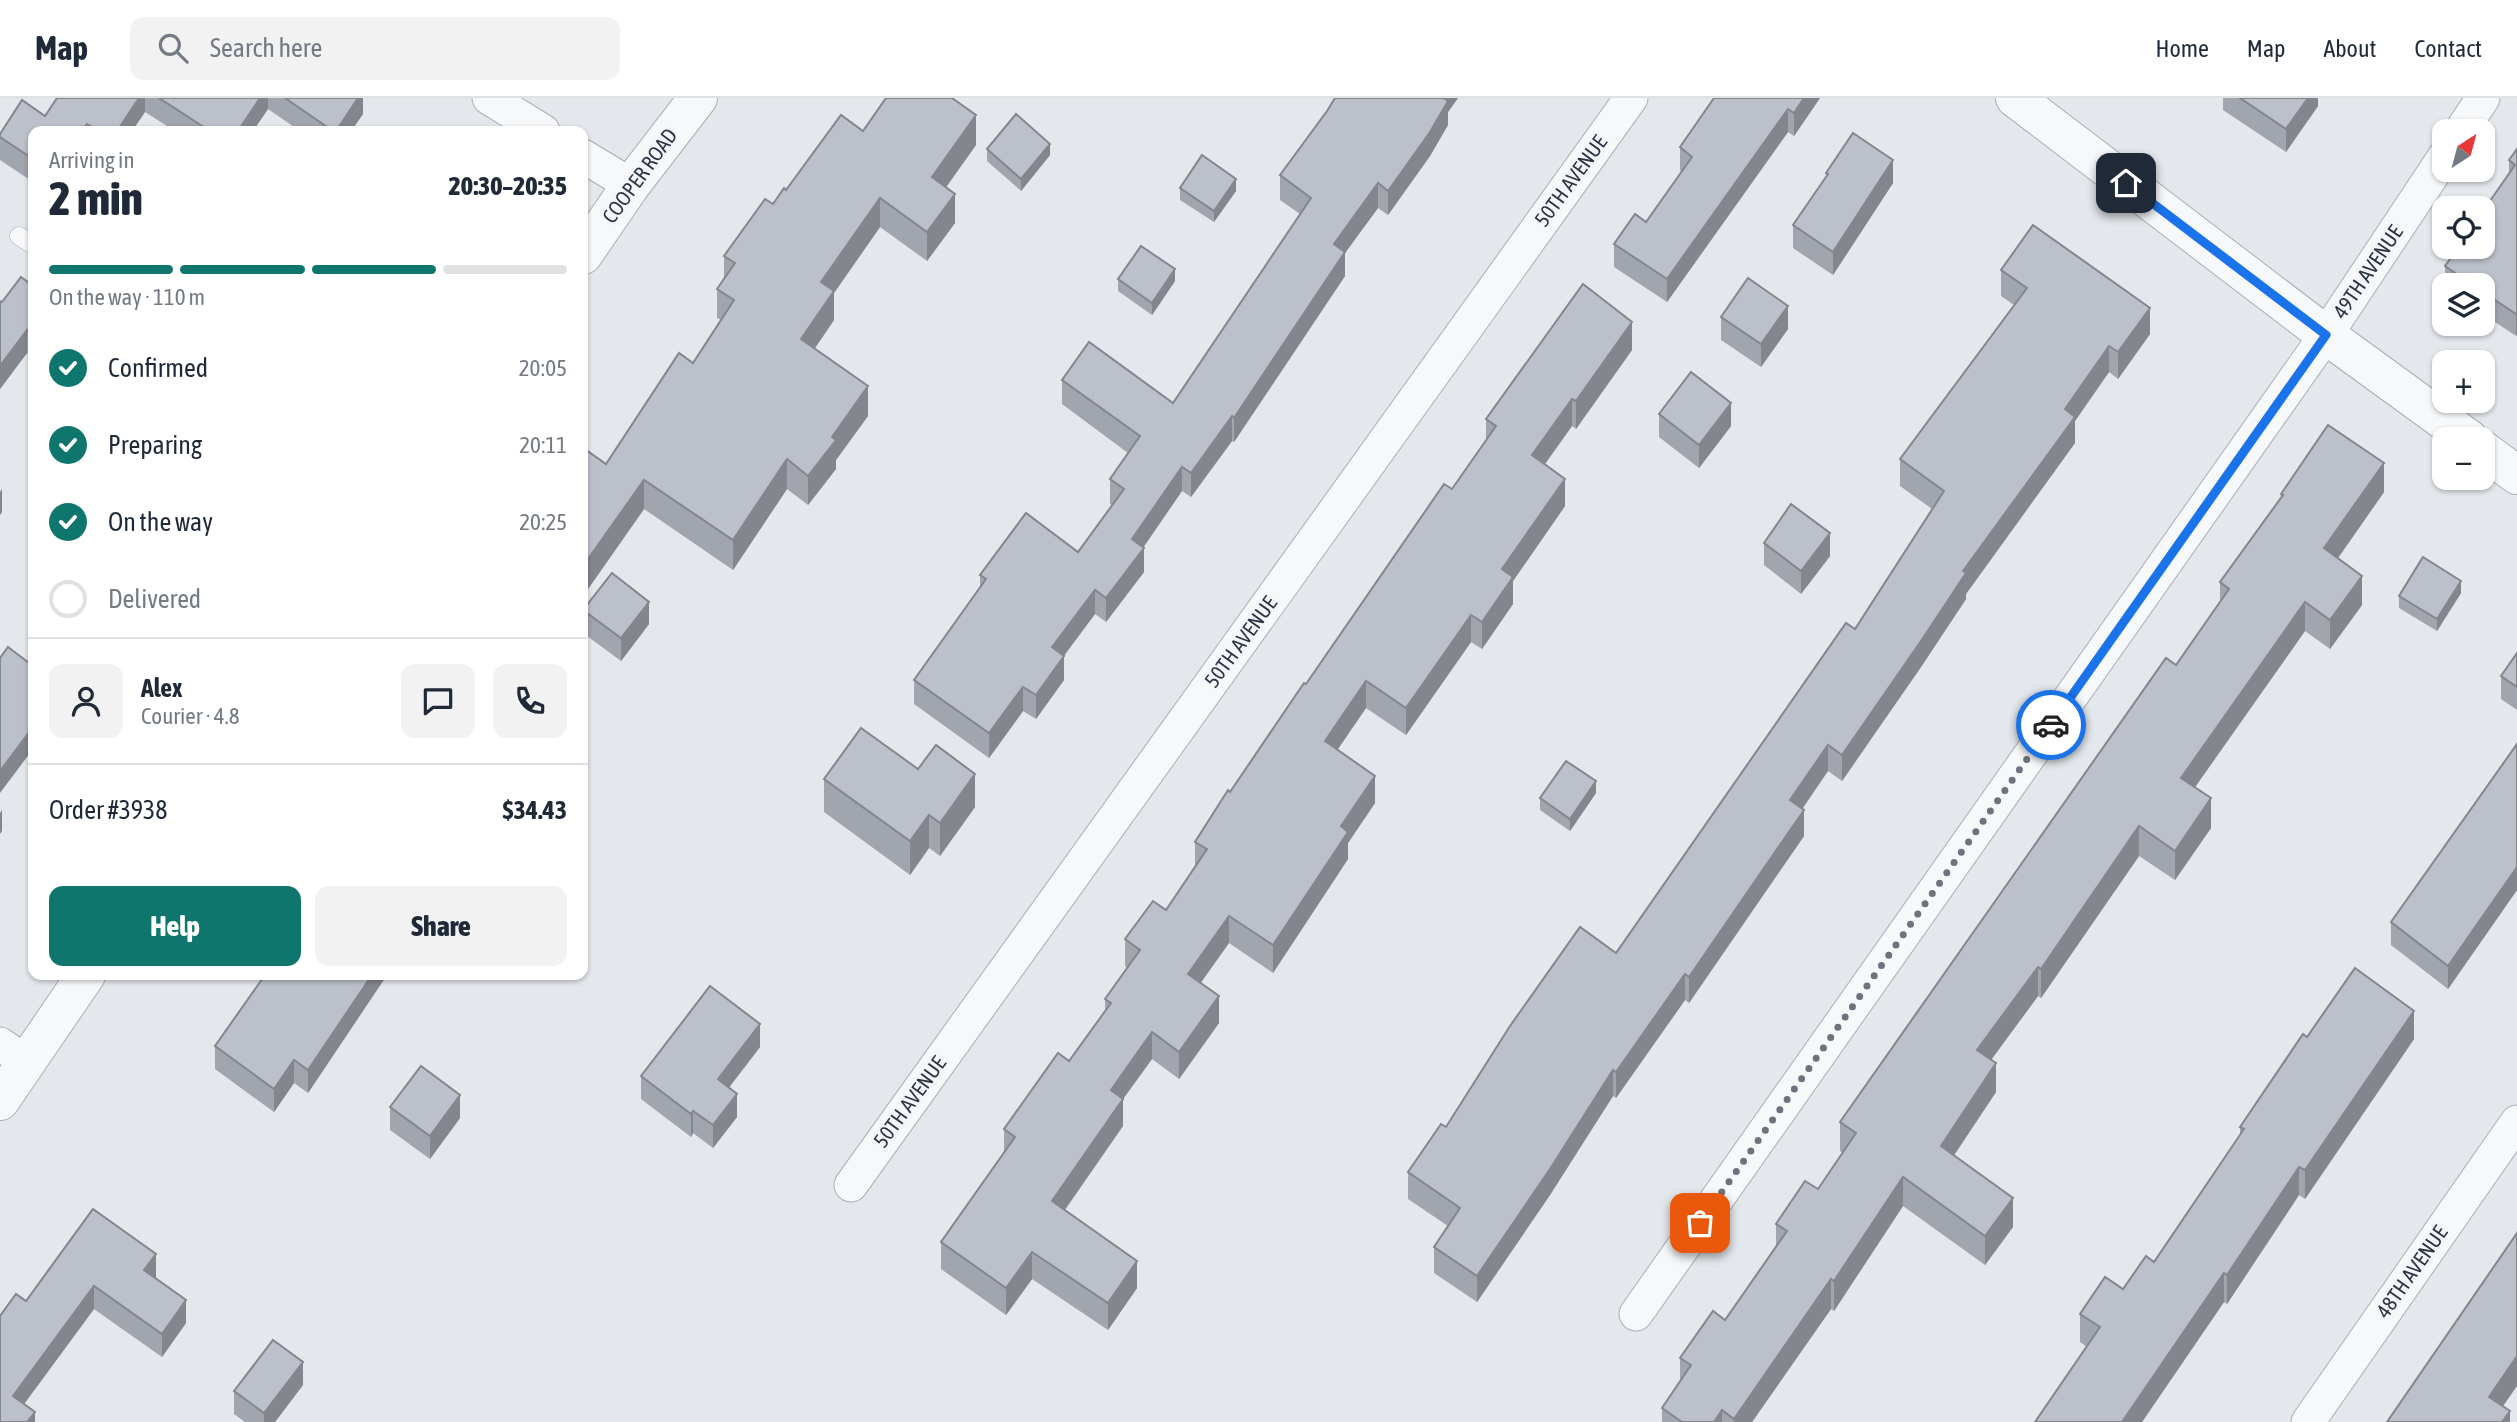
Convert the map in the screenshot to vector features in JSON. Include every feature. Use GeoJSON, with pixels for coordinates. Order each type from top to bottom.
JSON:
{"type":"FeatureCollection","features":[{"type":"Feature","properties":{"kind":"street"},"geometry":{"type":"LineString","coordinates":[[489,98],[535,126]]}},
{"type":"Feature","properties":{"kind":"street","name":"COOPER ROAD"},"geometry":{"type":"LineString","coordinates":[[588,248],[631,185],[698,98]]}},
{"type":"Feature","properties":{"kind":"street","name":"50TH AVENUE"},"geometry":{"type":"LineString","coordinates":[[851,1185],[1631,98]]}},
{"type":"Feature","properties":{"kind":"street"},"geometry":{"type":"LineString","coordinates":[[2015,98],[2326,335],[2452,427]]}},
{"type":"Feature","properties":{"kind":"street"},"geometry":{"type":"LineString","coordinates":[[2469,119],[2483,98]]}},
{"type":"Feature","properties":{"kind":"street"},"geometry":{"type":"LineString","coordinates":[[588,159],[631,185]]}},
{"type":"Feature","properties":{"kind":"street","name":"49TH AVENUE"},"geometry":{"type":"LineString","coordinates":[[1636,1314],[2326,335],[2432,176]]}},
{"type":"Feature","properties":{"kind":"street"},"geometry":{"type":"LineString","coordinates":[[2495,459],[2517,475]]}},
{"type":"Feature","properties":{"kind":"street"},"geometry":{"type":"LineString","coordinates":[[0,1101],[13,1053],[81,980]]}},
{"type":"Feature","properties":{"kind":"street","name":"48TH AVENUE"},"geometry":{"type":"LineString","coordinates":[[2308,1422],[2517,1122]]}},
{"type":"Feature","properties":{"kind":"building"},"geometry":{"type":"Polygon","coordinates":[[[57,98],[139,98],[120,126],[28,126],[28,156],[0,137],[22,100],[45,116],[57,98]]]}},
{"type":"Feature","properties":{"kind":"building"},"geometry":{"type":"Polygon","coordinates":[[[159,98],[260,98],[241,126],[202,126],[159,98]]]}},
{"type":"Feature","properties":{"kind":"building"},"geometry":{"type":"Polygon","coordinates":[[[285,98],[358,98],[339,126],[326,126],[285,98]]]}},
{"type":"Feature","properties":{"kind":"building"},"geometry":{"type":"Polygon","coordinates":[[[886,98],[952,98],[976,115],[932,177],[955,194],[927,232],[880,198],[821,282],[834,291],[801,339],[868,386],[832,437],[836,440],[808,476],[787,459],[733,540],[644,480],[588,559],[588,451],[606,464],[679,353],[693,363],[734,300],[717,289],[735,263],[724,256],[765,199],[773,204],[784,188],[786,190],[841,115],[863,131],[886,98]]]}},
{"type":"Feature","properties":{"kind":"building"},"geometry":{"type":"Polygon","coordinates":[[[1335,98],[1443,98],[1448,101],[1430,132],[1388,191],[1378,183],[1334,244],[1345,252],[1234,418],[1232,416],[1191,473],[1182,467],[1132,539],[1144,548],[1106,598],[1095,590],[1052,647],[1064,656],[1036,695],[1023,687],[989,733],[914,680],[986,579],[980,575],[1026,513],[1078,552],[1124,489],[1110,479],[1140,436],[1062,380],[1089,342],[1173,403],[1311,198],[1280,175],[1335,98]]]}},
{"type":"Feature","properties":{"kind":"building"},"geometry":{"type":"Polygon","coordinates":[[[1714,98],[1804,98],[1794,113],[1788,109],[1667,279],[1614,244],[1635,214],[1646,222],[1692,157],[1680,147],[1714,98]]]}},
{"type":"Feature","properties":{"kind":"building"},"geometry":{"type":"Polygon","coordinates":[[[2240,98],[2308,98],[2286,129],[2240,98]]]}},
{"type":"Feature","properties":{"kind":"building"},"geometry":{"type":"Polygon","coordinates":[[[1016,114],[1050,144],[1021,179],[987,149],[1016,114]]]}},
{"type":"Feature","properties":{"kind":"building"},"geometry":{"type":"Polygon","coordinates":[[[1853,133],[1893,160],[1833,252],[1793,225],[1853,133]]]}},
{"type":"Feature","properties":{"kind":"building"},"geometry":{"type":"Polygon","coordinates":[[[2517,149],[2516,314],[2495,300],[2495,273],[2455,273],[2445,266],[2450,259],[2495,259],[2493,196],[2515,165],[2509,160],[2517,149]]]}},
{"type":"Feature","properties":{"kind":"building"},"geometry":{"type":"Polygon","coordinates":[[[1202,155],[1236,179],[1214,211],[1180,188],[1202,155]]]}},
{"type":"Feature","properties":{"kind":"building"},"geometry":{"type":"Polygon","coordinates":[[[2033,225],[2150,308],[2118,352],[2109,346],[2065,409],[2075,417],[1963,571],[1966,573],[1842,755],[1828,745],[1790,800],[1804,810],[1689,977],[1685,974],[1616,1072],[1613,1070],[1477,1276],[1434,1247],[1460,1208],[1408,1172],[1441,1124],[1446,1127],[1510,1026],[1580,927],[1616,953],[1846,623],[1855,629],[1944,491],[1900,459],[2027,288],[2001,270],[2033,225]]]}},
{"type":"Feature","properties":{"kind":"building"},"geometry":{"type":"Polygon","coordinates":[[[1141,246],[1175,269],[1152,303],[1118,279],[1141,246]]]}},
{"type":"Feature","properties":{"kind":"building"},"geometry":{"type":"Polygon","coordinates":[[[21,277],[28,282],[28,331],[0,366],[0,301],[2,302],[21,277]]]}},
{"type":"Feature","properties":{"kind":"building"},"geometry":{"type":"Polygon","coordinates":[[[1748,278],[1788,306],[1761,344],[1721,317],[1748,278]]]}},
{"type":"Feature","properties":{"kind":"building"},"geometry":{"type":"Polygon","coordinates":[[[1583,284],[1632,322],[1576,401],[1572,399],[1532,455],[1565,479],[1502,569],[1513,577],[1482,622],[1471,615],[1406,708],[1366,681],[1325,741],[1375,776],[1341,826],[1348,832],[1273,945],[1229,916],[1188,974],[1219,996],[1179,1052],[1152,1032],[1111,1090],[1123,1099],[1052,1201],[1137,1261],[1108,1303],[1032,1252],[1006,1288],[941,1242],[1015,1137],[1004,1129],[1058,1053],[1069,1061],[1111,1003],[1105,999],[1140,950],[1125,939],[1153,901],[1166,910],[1207,849],[1195,842],[1228,790],[1230,792],[1444,484],[1452,489],[1496,426],[1486,419],[1583,284]]]}},
{"type":"Feature","properties":{"kind":"building"},"geometry":{"type":"Polygon","coordinates":[[[1691,372],[1731,403],[1699,445],[1659,414],[1691,372]]]}},
{"type":"Feature","properties":{"kind":"building"},"geometry":{"type":"Polygon","coordinates":[[[2328,425],[2384,463],[2324,548],[2362,576],[2330,620],[2305,602],[2181,778],[2211,798],[2175,851],[2139,826],[2041,969],[2038,967],[1977,1050],[1996,1063],[1941,1146],[2013,1198],[1985,1236],[1903,1177],[1834,1281],[1831,1279],[1734,1419],[1722,1410],[1714,1422],[1682,1422],[1662,1408],[1691,1365],[1680,1358],[1713,1311],[1725,1320],[1787,1231],[1776,1224],[1805,1181],[1818,1189],[1856,1133],[1840,1122],[2166,658],[2176,665],[2229,589],[2220,582],[2283,495],[2281,494],[2328,425]]]}},
{"type":"Feature","properties":{"kind":"building"},"geometry":{"type":"Polygon","coordinates":[[[1791,504],[1830,533],[1801,571],[1764,543],[1791,504]]]}},
{"type":"Feature","properties":{"kind":"building"},"geometry":{"type":"Polygon","coordinates":[[[2423,557],[2461,581],[2437,619],[2399,596],[2423,557]]]}},
{"type":"Feature","properties":{"kind":"building"},"geometry":{"type":"Polygon","coordinates":[[[612,573],[649,602],[621,638],[588,614],[588,604],[612,573]]]}},
{"type":"Feature","properties":{"kind":"building"},"geometry":{"type":"Polygon","coordinates":[[[8,647],[28,662],[28,734],[0,771],[0,658],[8,647]]]}},
{"type":"Feature","properties":{"kind":"building"},"geometry":{"type":"Polygon","coordinates":[[[2517,653],[2517,687],[2501,676],[2517,653]]]}},
{"type":"Feature","properties":{"kind":"building"},"geometry":{"type":"Polygon","coordinates":[[[861,728],[918,769],[936,745],[975,774],[940,823],[929,815],[910,841],[824,779],[861,728]]]}},
{"type":"Feature","properties":{"kind":"building"},"geometry":{"type":"Polygon","coordinates":[[[2517,744],[2517,867],[2448,966],[2391,922],[2517,744]]]}},
{"type":"Feature","properties":{"kind":"building"},"geometry":{"type":"Polygon","coordinates":[[[1566,761],[1596,781],[1570,819],[1540,798],[1566,761]]]}},
{"type":"Feature","properties":{"kind":"building"},"geometry":{"type":"Polygon","coordinates":[[[2355,968],[2414,1011],[2305,1170],[2299,1167],[2227,1275],[2224,1273],[2122,1422],[2035,1422],[2100,1327],[2080,1314],[2105,1277],[2123,1289],[2146,1256],[2154,1262],[2244,1129],[2240,1127],[2303,1034],[2307,1037],[2355,968]]]}},
{"type":"Feature","properties":{"kind":"building"},"geometry":{"type":"Polygon","coordinates":[[[261,980],[369,980],[308,1070],[294,1060],[274,1089],[215,1046],[261,980]]]}},
{"type":"Feature","properties":{"kind":"building"},"geometry":{"type":"Polygon","coordinates":[[[710,986],[760,1024],[718,1079],[737,1094],[713,1125],[693,1111],[691,1114],[641,1076],[710,986]]]}},
{"type":"Feature","properties":{"kind":"building"},"geometry":{"type":"Polygon","coordinates":[[[421,1066],[460,1095],[430,1136],[390,1107],[421,1066]]]}},
{"type":"Feature","properties":{"kind":"building"},"geometry":{"type":"Polygon","coordinates":[[[93,1209],[156,1254],[144,1270],[186,1300],[162,1334],[94,1286],[13,1396],[35,1412],[27,1422],[0,1422],[0,1316],[16,1294],[26,1301],[93,1209]]]}},
{"type":"Feature","properties":{"kind":"building"},"geometry":{"type":"Polygon","coordinates":[[[2517,1233],[2517,1356],[2489,1397],[2510,1411],[2502,1422],[2387,1422],[2517,1233]]]}},
{"type":"Feature","properties":{"kind":"building"},"geometry":{"type":"Polygon","coordinates":[[[273,1340],[303,1362],[264,1413],[234,1391],[273,1340]]]}},
{"type":"Feature","properties":{"kind":"way so far"},"geometry":{"type":"LineString","coordinates":[[1700,1223],[2051,725]]}},
{"type":"Feature","properties":{"kind":"route"},"geometry":{"type":"LineString","coordinates":[[2051,725],[2326,335],[2126,183]]}}]}
